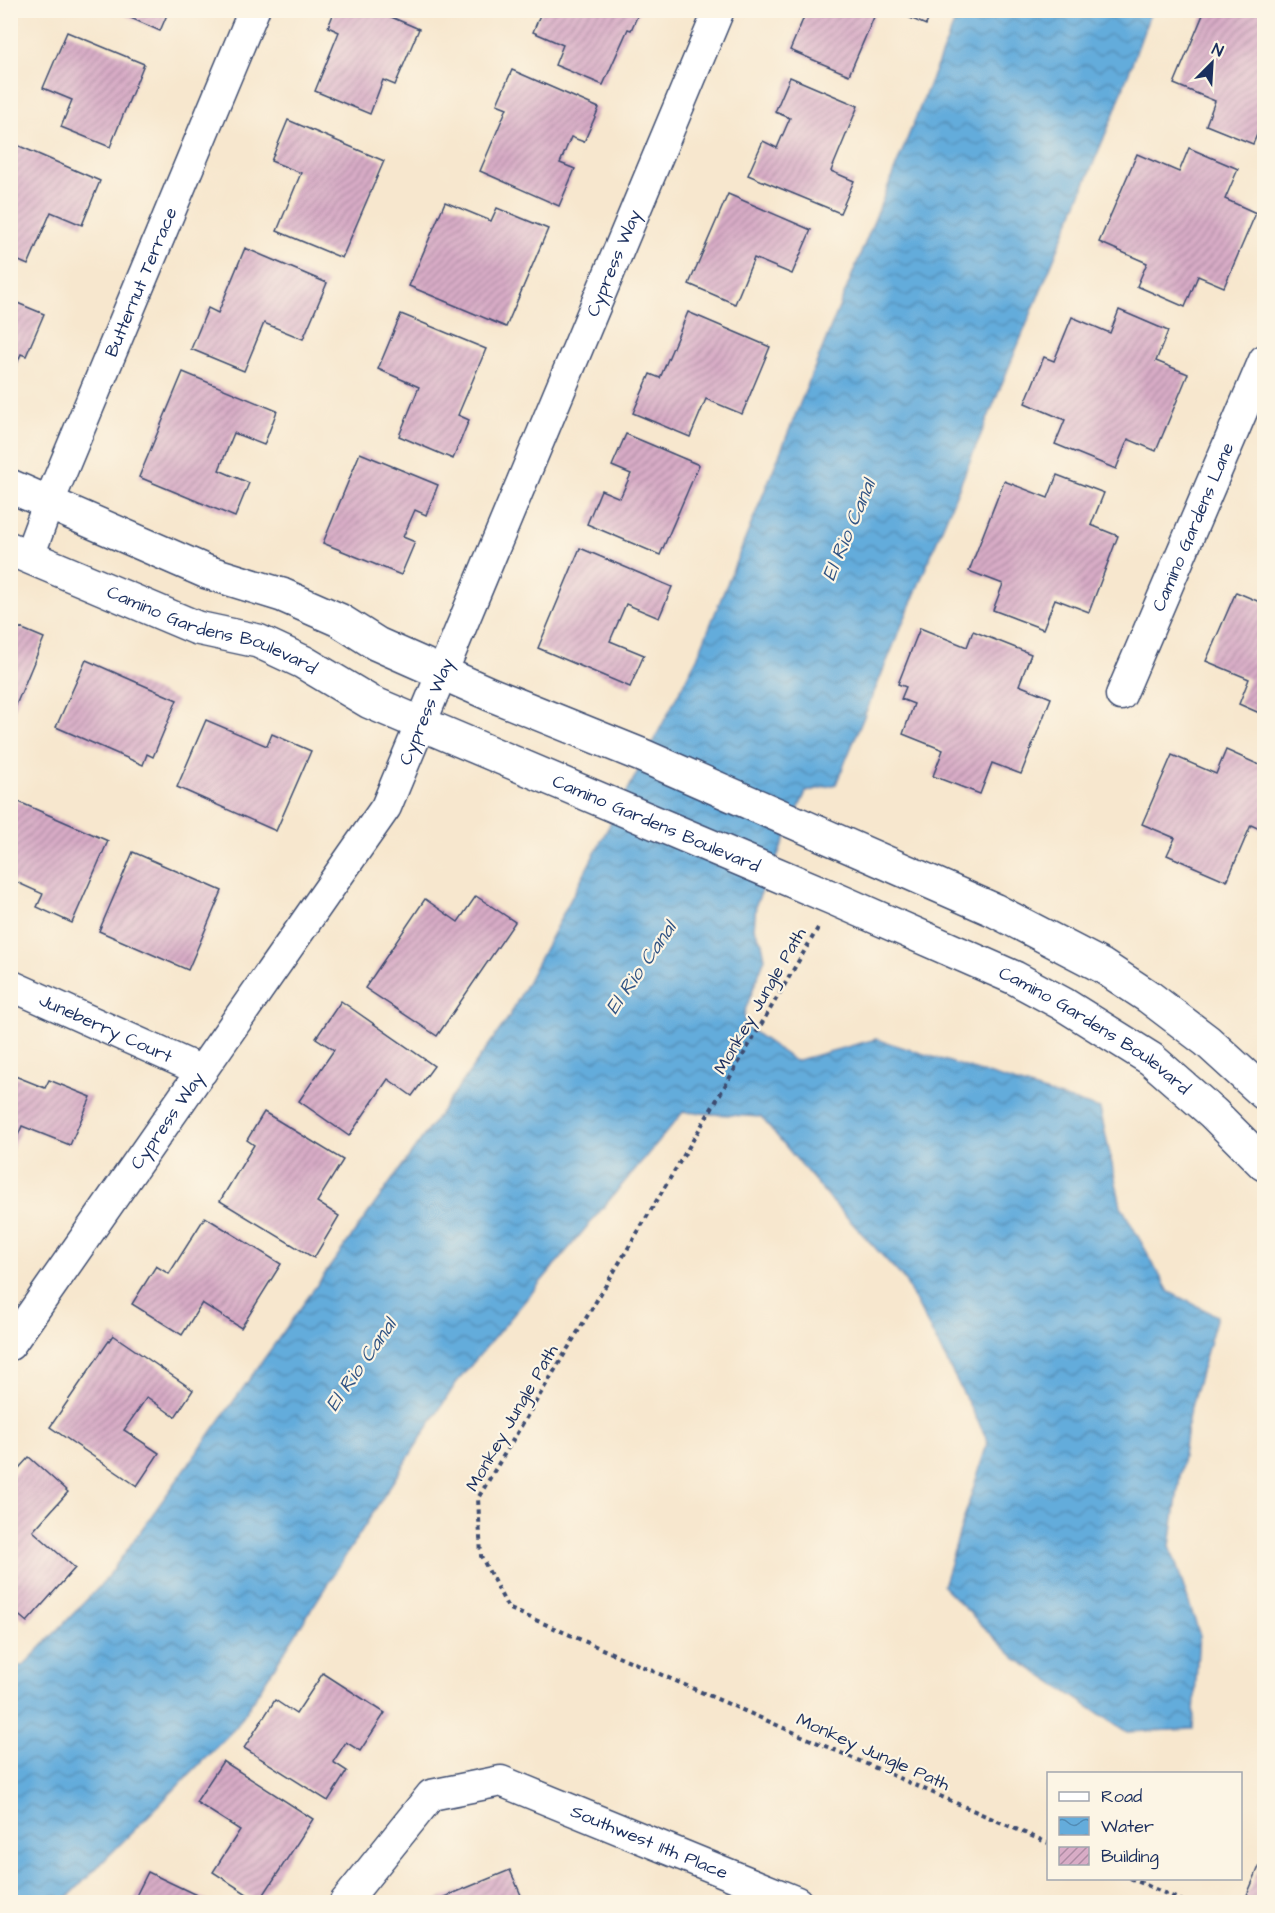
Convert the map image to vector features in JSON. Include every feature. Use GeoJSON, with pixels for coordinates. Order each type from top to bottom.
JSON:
{"type":"FeatureCollection","features":[{"type":"Feature","properties":{"kind":"street","name":"Butternut Terrace"},"geometry":{"type":"LineString","coordinates":[[20,553],[49,502],[254,10]]}},
{"type":"Feature","properties":{"kind":"street","name":"Cypress Way"},"geometry":{"type":"LineString","coordinates":[[10,1346],[386,807],[719,10]]}},
{"type":"Feature","properties":{"kind":"street","name":"Camino Gardens Lane"},"geometry":{"type":"LineString","coordinates":[[1121,694],[1264,360]]}},
{"type":"Feature","properties":{"kind":"street"},"geometry":{"type":"LineString","coordinates":[[10,486],[207,572],[282,595],[339,620],[377,644],[442,673],[641,755],[1040,932],[1101,966],[1149,998],[1207,1041],[1264,1093]]}},
{"type":"Feature","properties":{"kind":"street","name":"Camino Gardens Boulevard"},"geometry":{"type":"LineString","coordinates":[[20,553],[197,628],[258,641],[303,662],[370,702],[1015,978],[1063,1004],[1151,1059],[1213,1113],[1264,1164]]}},
{"type":"Feature","properties":{"kind":"street"},"geometry":{"type":"LineString","coordinates":[[1015,978],[1040,932]]}},
{"type":"Feature","properties":{"kind":"street","name":"Juneberry Court"},"geometry":{"type":"LineString","coordinates":[[10,985],[202,1071]]}},
{"type":"Feature","properties":{"kind":"street","name":"Southwest 11th Place"},"geometry":{"type":"LineString","coordinates":[[345,1902],[431,1795],[501,1780],[797,1902]]}},
{"type":"Feature","properties":{"kind":"path","name":"Monkey Jungle Path"},"geometry":{"type":"LineString","coordinates":[[823,894],[759,1030],[478,1498],[480,1556],[508,1608],[1047,1843]]}},
{"type":"Feature","properties":{"kind":"path"},"geometry":{"type":"LineString","coordinates":[[1135,1880],[1185,1902]]}},
{"type":"Feature","properties":{"kind":"water","name":"El Rio Canal"},"geometry":{"type":"Polygon","coordinates":[[[959,11],[1151,11],[1113,116],[836,784],[806,792],[756,904],[754,928],[762,943],[765,958],[744,1013],[745,1026],[795,1061],[876,1039],[1100,1109],[1121,1206],[1169,1292],[1217,1316],[1189,1414],[1170,1546],[1199,1633],[1193,1729],[1127,1732],[1015,1658],[943,1586],[988,1441],[904,1279],[831,1200],[761,1117],[683,1112],[456,1383],[236,1727],[63,1902],[11,1902],[10,1666],[23,1666],[104,1582],[509,1017],[697,658],[959,11]]]}},
{"type":"Feature","properties":{"kind":"building"},"geometry":{"type":"Polygon","coordinates":[[[113,10],[169,10],[160,31],[113,10]]]}},
{"type":"Feature","properties":{"kind":"building"},"geometry":{"type":"Polygon","coordinates":[[[335,10],[375,10],[419,29],[395,85],[383,80],[370,114],[315,91],[339,32],[328,27],[335,10]]]}},
{"type":"Feature","properties":{"kind":"building"},"geometry":{"type":"Polygon","coordinates":[[[542,10],[640,10],[631,30],[628,29],[603,85],[555,65],[563,45],[533,32],[542,10]]]}},
{"type":"Feature","properties":{"kind":"building"},"geometry":{"type":"Polygon","coordinates":[[[807,10],[877,10],[849,75],[790,50],[807,10]]]}},
{"type":"Feature","properties":{"kind":"building"},"geometry":{"type":"Polygon","coordinates":[[[892,10],[932,10],[926,25],[892,10]]]}},
{"type":"Feature","properties":{"kind":"building"},"geometry":{"type":"Polygon","coordinates":[[[1205,10],[1264,10],[1264,118],[1253,144],[1206,125],[1215,101],[1174,84],[1205,10]]]}},
{"type":"Feature","properties":{"kind":"building"},"geometry":{"type":"Polygon","coordinates":[[[67,32],[144,64],[110,147],[61,127],[72,100],[43,88],[67,32]]]}},
{"type":"Feature","properties":{"kind":"building"},"geometry":{"type":"Polygon","coordinates":[[[512,70],[599,108],[584,142],[571,137],[560,163],[575,169],[559,206],[480,171],[507,108],[497,104],[512,70]]]}},
{"type":"Feature","properties":{"kind":"building"},"geometry":{"type":"Polygon","coordinates":[[[790,77],[858,106],[831,171],[854,181],[840,213],[748,175],[763,141],[777,148],[790,118],[775,112],[790,77]]]}},
{"type":"Feature","properties":{"kind":"building"},"geometry":{"type":"Polygon","coordinates":[[[288,120],[384,161],[342,258],[277,231],[301,173],[271,161],[288,120]]]}},
{"type":"Feature","properties":{"kind":"building"},"geometry":{"type":"Polygon","coordinates":[[[10,142],[100,181],[82,225],[51,212],[28,265],[10,257],[10,142]]]}},
{"type":"Feature","properties":{"kind":"building"},"geometry":{"type":"Polygon","coordinates":[[[1189,148],[1238,169],[1225,199],[1256,213],[1224,287],[1198,276],[1185,307],[1137,286],[1147,263],[1099,242],[1137,154],[1179,172],[1189,148]]]}},
{"type":"Feature","properties":{"kind":"building"},"geometry":{"type":"Polygon","coordinates":[[[728,194],[811,230],[792,274],[754,258],[735,304],[689,284],[728,194]]]}},
{"type":"Feature","properties":{"kind":"building"},"geometry":{"type":"Polygon","coordinates":[[[445,202],[491,221],[497,208],[548,229],[506,327],[409,286],[445,202]]]}},
{"type":"Feature","properties":{"kind":"building"},"geometry":{"type":"Polygon","coordinates":[[[245,248],[327,283],[303,339],[264,323],[244,371],[191,349],[208,308],[218,313],[245,248]]]}},
{"type":"Feature","properties":{"kind":"building"},"geometry":{"type":"Polygon","coordinates":[[[10,300],[44,314],[26,356],[21,354],[11,378],[10,300]]]}},
{"type":"Feature","properties":{"kind":"building"},"geometry":{"type":"Polygon","coordinates":[[[1119,310],[1168,331],[1156,361],[1188,374],[1156,451],[1128,439],[1116,469],[1055,444],[1065,420],[1025,403],[1044,357],[1054,361],[1072,317],[1110,333],[1119,310]]]}},
{"type":"Feature","properties":{"kind":"building"},"geometry":{"type":"Polygon","coordinates":[[[688,312],[770,347],[742,414],[706,399],[690,437],[633,413],[650,374],[660,378],[688,312]]]}},
{"type":"Feature","properties":{"kind":"building"},"geometry":{"type":"Polygon","coordinates":[[[401,314],[486,349],[458,415],[469,420],[453,459],[399,436],[419,387],[378,369],[401,314]]]}},
{"type":"Feature","properties":{"kind":"building"},"geometry":{"type":"Polygon","coordinates":[[[183,372],[277,411],[264,445],[234,433],[219,470],[249,483],[235,517],[139,477],[183,372]]]}},
{"type":"Feature","properties":{"kind":"building"},"geometry":{"type":"Polygon","coordinates":[[[626,434],[699,465],[660,555],[587,524],[601,490],[620,498],[631,474],[612,466],[626,434]]]}},
{"type":"Feature","properties":{"kind":"building"},"geometry":{"type":"Polygon","coordinates":[[[360,453],[438,485],[426,515],[415,510],[403,537],[415,542],[401,575],[323,543],[360,453]]]}},
{"type":"Feature","properties":{"kind":"building"},"geometry":{"type":"Polygon","coordinates":[[[1057,475],[1104,493],[1091,525],[1118,536],[1089,612],[1055,599],[1043,629],[993,610],[1003,584],[969,571],[1004,481],[1048,498],[1057,475]]]}},
{"type":"Feature","properties":{"kind":"building"},"geometry":{"type":"Polygon","coordinates":[[[580,548],[672,587],[659,618],[626,604],[610,641],[644,655],[630,687],[538,648],[580,548]]]}},
{"type":"Feature","properties":{"kind":"building"},"geometry":{"type":"Polygon","coordinates":[[[1236,592],[1262,603],[1264,596],[1264,715],[1239,704],[1249,679],[1206,661],[1236,592]]]}},
{"type":"Feature","properties":{"kind":"building"},"geometry":{"type":"Polygon","coordinates":[[[13,625],[44,638],[11,717],[10,630],[13,625]]]}},
{"type":"Feature","properties":{"kind":"building"},"geometry":{"type":"Polygon","coordinates":[[[920,628],[967,647],[973,631],[1031,654],[1019,685],[1051,698],[1021,774],[992,763],[980,794],[933,776],[943,750],[903,734],[914,704],[901,699],[906,687],[898,684],[920,628]]]}},
{"type":"Feature","properties":{"kind":"building"},"geometry":{"type":"Polygon","coordinates":[[[86,660],[177,700],[153,757],[147,754],[143,765],[56,727],[86,660]]]}},
{"type":"Feature","properties":{"kind":"building"},"geometry":{"type":"Polygon","coordinates":[[[206,720],[267,746],[272,734],[311,751],[276,831],[177,787],[206,720]]]}},
{"type":"Feature","properties":{"kind":"building"},"geometry":{"type":"Polygon","coordinates":[[[1226,750],[1264,767],[1264,831],[1251,825],[1227,881],[1167,855],[1175,838],[1142,824],[1172,755],[1216,774],[1226,750]]]}},
{"type":"Feature","properties":{"kind":"building"},"geometry":{"type":"Polygon","coordinates":[[[10,798],[108,841],[72,923],[37,907],[43,894],[14,881],[10,888],[10,798]]]}},
{"type":"Feature","properties":{"kind":"building"},"geometry":{"type":"Polygon","coordinates":[[[133,852],[222,891],[188,970],[99,931],[133,852]]]}},
{"type":"Feature","properties":{"kind":"building"},"geometry":{"type":"Polygon","coordinates":[[[476,896],[515,922],[437,1036],[365,988],[425,899],[458,922],[476,896]]]}},
{"type":"Feature","properties":{"kind":"building"},"geometry":{"type":"Polygon","coordinates":[[[341,1001],[434,1066],[412,1096],[388,1079],[349,1136],[299,1101],[334,1050],[316,1038],[341,1001]]]}},
{"type":"Feature","properties":{"kind":"building"},"geometry":{"type":"Polygon","coordinates":[[[10,1074],[45,1088],[49,1080],[91,1097],[70,1145],[22,1126],[10,1154],[10,1074]]]}},
{"type":"Feature","properties":{"kind":"building"},"geometry":{"type":"Polygon","coordinates":[[[264,1112],[343,1160],[317,1202],[339,1216],[314,1258],[220,1201],[254,1145],[247,1140],[264,1112]]]}},
{"type":"Feature","properties":{"kind":"building"},"geometry":{"type":"Polygon","coordinates":[[[205,1217],[281,1264],[241,1328],[202,1303],[182,1335],[132,1304],[156,1266],[169,1274],[205,1217]]]}},
{"type":"Feature","properties":{"kind":"building"},"geometry":{"type":"Polygon","coordinates":[[[113,1335],[193,1390],[175,1417],[147,1397],[124,1430],[159,1453],[137,1486],[50,1427],[113,1335]]]}},
{"type":"Feature","properties":{"kind":"building"},"geometry":{"type":"Polygon","coordinates":[[[29,1457],[68,1492],[33,1531],[75,1568],[27,1622],[10,1608],[10,1478],[29,1457]]]}},
{"type":"Feature","properties":{"kind":"building"},"geometry":{"type":"Polygon","coordinates":[[[323,1673],[385,1713],[360,1751],[346,1742],[333,1762],[347,1771],[328,1801],[244,1748],[275,1700],[296,1714],[323,1673]]]}},
{"type":"Feature","properties":{"kind":"building"},"geometry":{"type":"Polygon","coordinates":[[[223,1761],[313,1819],[259,1902],[213,1872],[240,1830],[196,1802],[223,1761]]]}},
{"type":"Feature","properties":{"kind":"building"},"geometry":{"type":"Polygon","coordinates":[[[1264,1855],[1264,1902],[1244,1902],[1264,1855]]]}},
{"type":"Feature","properties":{"kind":"building"},"geometry":{"type":"Polygon","coordinates":[[[510,1870],[524,1902],[432,1902],[510,1870]]]}},
{"type":"Feature","properties":{"kind":"building"},"geometry":{"type":"Polygon","coordinates":[[[148,1872],[211,1902],[133,1902],[148,1872]]]}}]}
